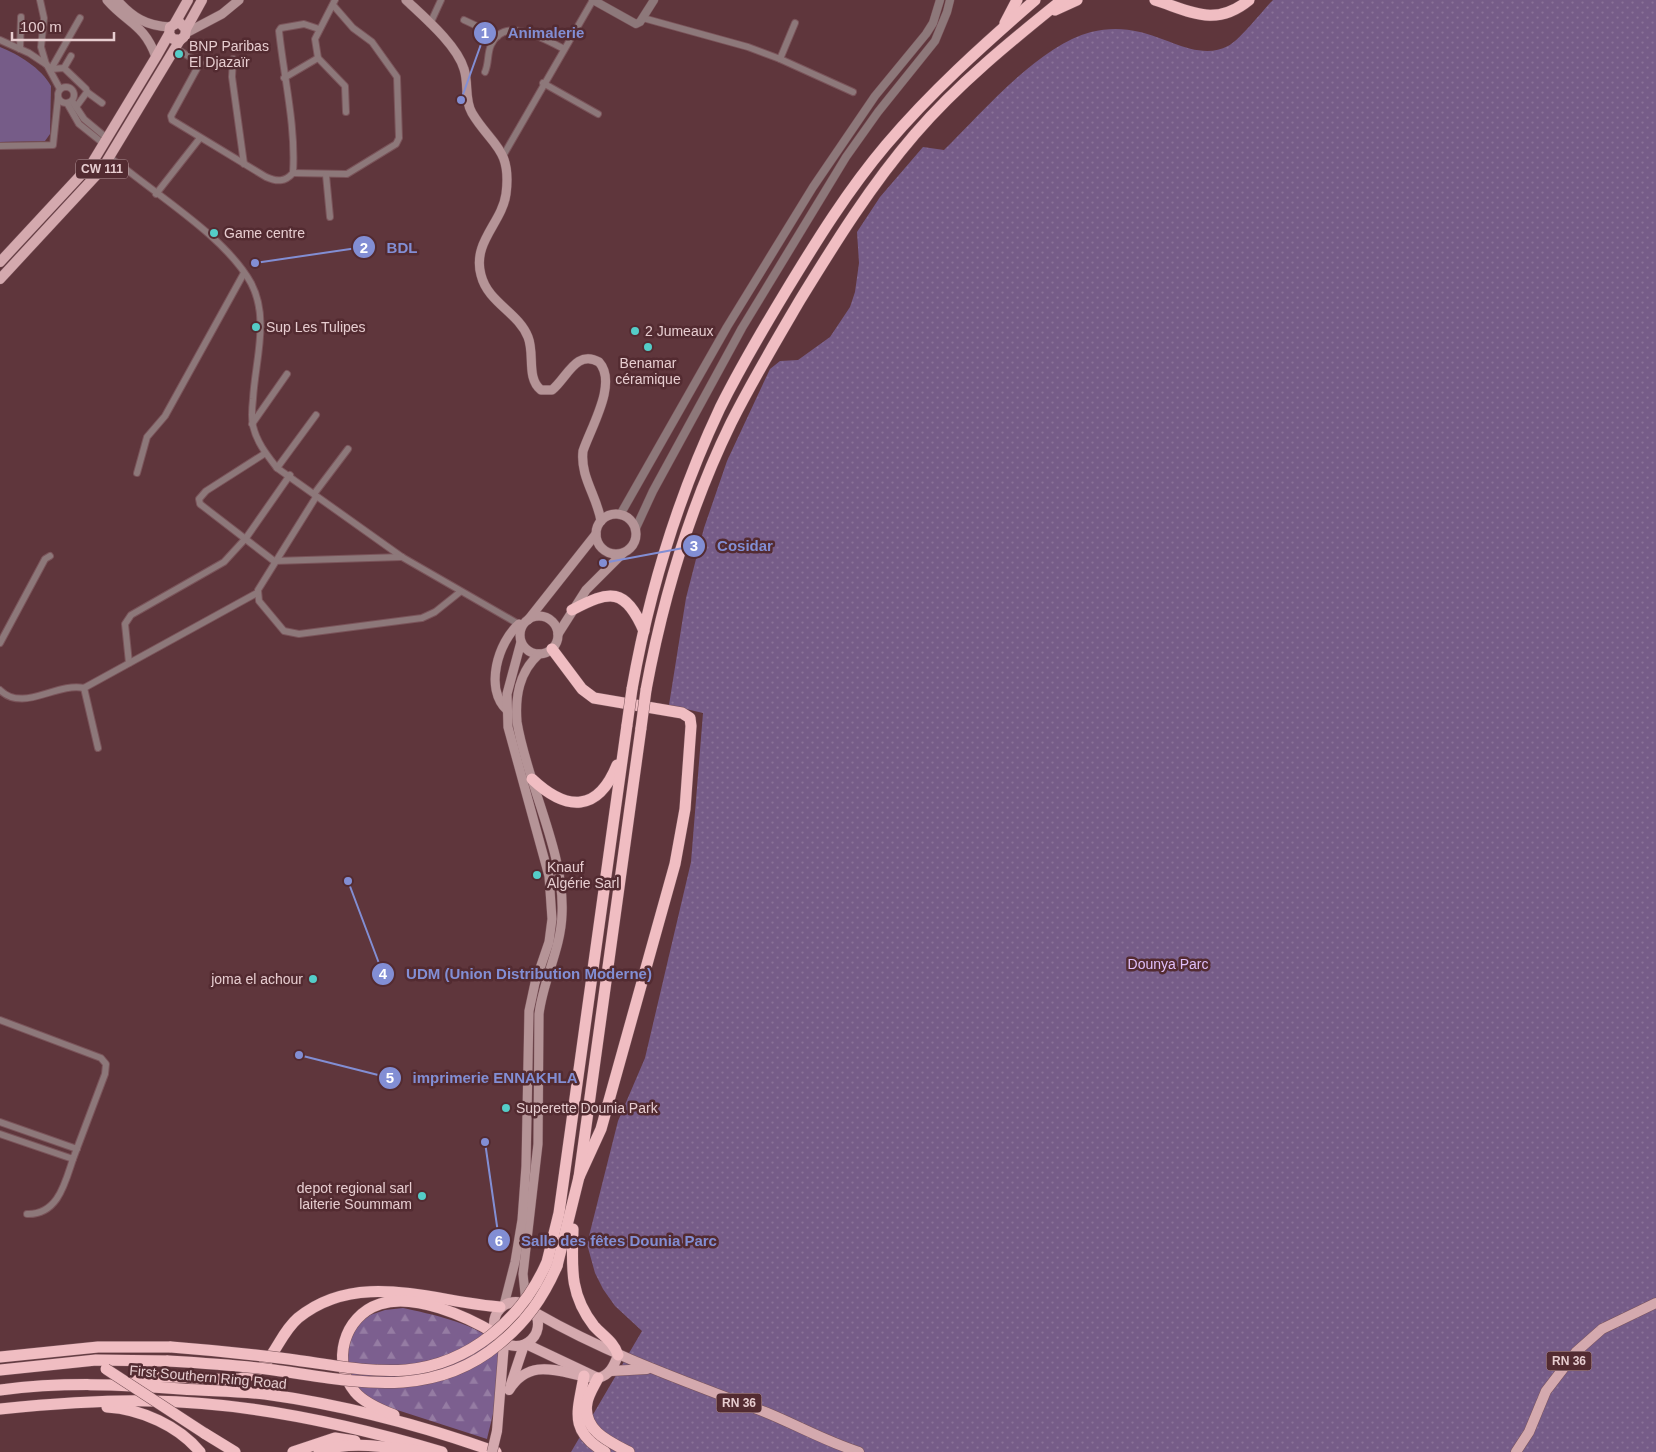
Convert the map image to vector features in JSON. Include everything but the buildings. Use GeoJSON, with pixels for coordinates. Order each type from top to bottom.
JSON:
{"type":"FeatureCollection","features":[{"type":"Feature","properties":{"kind":"highway"},"geometry":{"type":"LineString","coordinates":[[1001,30],[1017,0]]}},
{"type":"Feature","properties":{"kind":"highway"},"geometry":{"type":"LineString","coordinates":[[0,1357],[98,1347],[171,1347],[221,1351],[365,1369],[406,1370],[461,1355],[501,1329],[531,1292],[552,1264],[632,689],[644,631],[673,525],[692,474],[721,407],[755,342],[828,223],[871,163],[926,101],[1001,30],[1036,0]]}},
{"type":"Feature","properties":{"kind":"highway"},"geometry":{"type":"LineString","coordinates":[[618,1355],[616,1347],[590,1320],[577,1296],[571,1268],[572,1214],[579,1177],[646,690],[665,603],[693,512],[730,424],[760,368],[836,243],[897,156],[916,133],[960,88],[1062,0]]}},
{"type":"Feature","properties":{"kind":"highway"},"geometry":{"type":"LineString","coordinates":[[1042,16],[1077,0]]}},
{"type":"Feature","properties":{"kind":"highway"},"geometry":{"type":"LineString","coordinates":[[1155,0],[1203,16],[1222,14],[1237,9],[1249,0]]}},
{"type":"Feature","properties":{"kind":"highway"},"geometry":{"type":"LineString","coordinates":[[1180,0],[1195,8],[1209,9],[1223,7],[1239,0]]}},
{"type":"Feature","properties":{"kind":"highway"},"geometry":{"type":"LineString","coordinates":[[572,610],[597,597],[608,596],[618,598],[631,606],[644,631]]}},
{"type":"Feature","properties":{"kind":"highway"},"geometry":{"type":"LineString","coordinates":[[552,648],[582,689],[594,698],[682,713],[690,718],[691,726],[684,816],[675,864],[601,1129],[579,1177]]}},
{"type":"Feature","properties":{"kind":"highway"},"geometry":{"type":"LineString","coordinates":[[532,780],[554,798],[571,802],[583,801],[594,797],[608,785],[623,752]]}},
{"type":"Feature","properties":{"kind":"highway"},"geometry":{"type":"LineString","coordinates":[[0,1370],[65,1362],[128,1359],[228,1364],[337,1380],[386,1383],[428,1380],[473,1362],[512,1334],[538,1303],[572,1214]]}},
{"type":"Feature","properties":{"kind":"highway"},"geometry":{"type":"LineString","coordinates":[[125,1385],[152,1377],[244,1378],[262,1369],[268,1363],[286,1332],[303,1314],[336,1298],[357,1293],[380,1290],[394,1291],[502,1306]]}},
{"type":"Feature","properties":{"kind":"highway"},"geometry":{"type":"LineString","coordinates":[[443,1433],[392,1414],[371,1404],[357,1394],[348,1383],[342,1356],[343,1344],[350,1327],[360,1315],[369,1309],[381,1304],[402,1302],[452,1312],[496,1334]]}},
{"type":"Feature","properties":{"kind":"highway"},"geometry":{"type":"LineString","coordinates":[[65,1362],[106,1369],[231,1451]]}},
{"type":"Feature","properties":{"kind":"highway"},"geometry":{"type":"LineString","coordinates":[[592,1377],[577,1415],[583,1432],[595,1446],[605,1452]]}},
{"type":"Feature","properties":{"kind":"highway"},"geometry":{"type":"LineString","coordinates":[[592,1377],[586,1402],[587,1417],[594,1431],[608,1442],[629,1452]]}},
{"type":"Feature","properties":{"kind":"highway","name":"First Southern Ring Road"},"geometry":{"type":"LineString","coordinates":[[0,1390],[41,1385],[125,1385],[264,1394],[353,1410],[443,1433],[496,1452]]}},
{"type":"Feature","properties":{"kind":"highway","name":"First Southern Ring Road"},"geometry":{"type":"LineString","coordinates":[[0,1409],[74,1402],[153,1401],[212,1404],[333,1423],[442,1452]]}},
{"type":"Feature","properties":{"kind":"highway"},"geometry":{"type":"LineString","coordinates":[[74,1402],[116,1408],[144,1415],[178,1432],[200,1452]]}},
{"type":"Feature","properties":{"kind":"highway"},"geometry":{"type":"LineString","coordinates":[[293,1452],[335,1438],[383,1447],[430,1452]]}},
{"type":"Feature","properties":{"kind":"highway"},"geometry":{"type":"LineString","coordinates":[[319,1452],[341,1446],[383,1447]]}},
{"type":"Feature","properties":{"kind":"main road"},"geometry":{"type":"LineString","coordinates":[[107,0],[128,20],[142,30],[151,44],[156,57]]}},
{"type":"Feature","properties":{"kind":"main road"},"geometry":{"type":"LineString","coordinates":[[117,0],[128,12],[146,24],[171,28],[182,24],[182,38]]}},
{"type":"Feature","properties":{"kind":"main road"},"geometry":{"type":"LineString","coordinates":[[0,262],[81,176],[106,142],[188,0]]}},
{"type":"Feature","properties":{"kind":"main road","name":"CW 111"},"geometry":{"type":"LineString","coordinates":[[0,279],[87,187],[110,158],[182,38],[202,0]]}},
{"type":"Feature","properties":{"kind":"main road"},"geometry":{"type":"LineString","coordinates":[[171,28],[173,39],[182,38],[222,14],[240,0]]}},
{"type":"Feature","properties":{"kind":"main road"},"geometry":{"type":"LineString","coordinates":[[406,0],[461,60],[465,71],[468,106],[503,156],[506,174],[506,195],[499,215],[482,245],[479,262],[481,275],[490,296],[525,330],[531,346],[533,377],[537,387],[545,392],[552,390],[574,364],[583,359],[599,362],[607,373],[607,387],[583,451],[582,462],[582,470],[596,500],[601,521],[596,534],[506,642],[496,672],[498,696],[507,710]]}},
{"type":"Feature","properties":{"kind":"main road"},"geometry":{"type":"LineString","coordinates":[[526,1304],[524,1264],[538,1144],[539,1014],[542,994],[558,945],[562,914],[558,872],[519,731],[517,704],[523,675],[539,654],[552,648],[572,610],[594,581],[634,543],[635,530],[628,519],[616,515],[596,500]]}},
{"type":"Feature","properties":{"kind":"main road"},"geometry":{"type":"LineString","coordinates":[[601,521],[616,515]]}},
{"type":"Feature","properties":{"kind":"main road"},"geometry":{"type":"LineString","coordinates":[[596,534],[598,543],[607,552],[616,554],[625,552]]}},
{"type":"Feature","properties":{"kind":"main road"},"geometry":{"type":"LineString","coordinates":[[558,634],[552,622],[545,617],[536,617],[523,623],[520,634],[521,642],[509,686],[507,710],[510,735],[549,876],[552,908],[549,942],[528,1011],[526,1166],[522,1220],[516,1262],[502,1306],[494,1320],[496,1334],[504,1343],[510,1346],[525,1344],[592,1377]]}},
{"type":"Feature","properties":{"kind":"main road"},"geometry":{"type":"LineString","coordinates":[[521,642],[526,649],[539,654]]}},
{"type":"Feature","properties":{"kind":"main road"},"geometry":{"type":"LineString","coordinates":[[500,1414],[525,1344],[536,1334],[538,1320],[536,1313],[526,1304],[510,1302],[502,1306]]}},
{"type":"Feature","properties":{"kind":"main road","name":"RN 36"},"geometry":{"type":"LineString","coordinates":[[1516,1452],[1529,1432],[1546,1391],[1576,1352],[1602,1329],[1656,1303]]}},
{"type":"Feature","properties":{"kind":"main road","name":"RN 36"},"geometry":{"type":"LineString","coordinates":[[536,1313],[618,1355],[788,1421],[840,1446],[859,1452]]}},
{"type":"Feature","properties":{"kind":"main road"},"geometry":{"type":"LineString","coordinates":[[492,1452],[500,1414],[504,1343]]}},
{"type":"Feature","properties":{"kind":"main road"},"geometry":{"type":"LineString","coordinates":[[509,1390],[524,1374],[537,1369],[551,1369],[592,1377],[605,1376],[611,1371],[618,1355]]}},
{"type":"Feature","properties":{"kind":"main road"},"geometry":{"type":"LineString","coordinates":[[611,1371],[652,1369]]}},
{"type":"Feature","properties":{"kind":"street"},"geometry":{"type":"LineString","coordinates":[[0,146],[53,144],[60,89],[42,55],[44,18],[40,0]]}},
{"type":"Feature","properties":{"kind":"street"},"geometry":{"type":"LineString","coordinates":[[430,24],[441,0]]}},
{"type":"Feature","properties":{"kind":"street"},"geometry":{"type":"LineString","coordinates":[[503,156],[593,0],[634,24],[639,23],[654,0]]}},
{"type":"Feature","properties":{"kind":"street"},"geometry":{"type":"LineString","coordinates":[[616,515],[813,187],[875,96],[926,34],[933,23],[940,0]]}},
{"type":"Feature","properties":{"kind":"street"},"geometry":{"type":"LineString","coordinates":[[635,530],[653,491],[742,328],[846,157],[878,112],[935,41],[950,0]]}},
{"type":"Feature","properties":{"kind":"street"},"geometry":{"type":"LineString","coordinates":[[182,38],[200,66],[170,118],[200,138],[275,181],[284,180],[293,173],[347,174],[396,144],[399,138],[397,77],[372,42],[353,28],[334,2],[315,39],[318,58],[345,86],[346,112]]}},
{"type":"Feature","properties":{"kind":"street"},"geometry":{"type":"LineString","coordinates":[[20,49],[21,17]]}},
{"type":"Feature","properties":{"kind":"street"},"geometry":{"type":"LineString","coordinates":[[49,67],[80,18]]}},
{"type":"Feature","properties":{"kind":"street"},"geometry":{"type":"LineString","coordinates":[[643,18],[780,59],[853,92]]}},
{"type":"Feature","properties":{"kind":"street"},"geometry":{"type":"LineString","coordinates":[[464,20],[498,36]]}},
{"type":"Feature","properties":{"kind":"street"},"geometry":{"type":"LineString","coordinates":[[780,59],[795,22]]}},
{"type":"Feature","properties":{"kind":"street"},"geometry":{"type":"LineString","coordinates":[[293,173],[290,111],[284,78],[280,30],[304,24],[319,29]]}},
{"type":"Feature","properties":{"kind":"street"},"geometry":{"type":"LineString","coordinates":[[485,72],[489,63],[491,46],[498,36],[513,31],[523,31],[564,49]]}},
{"type":"Feature","properties":{"kind":"street"},"geometry":{"type":"LineString","coordinates":[[0,40],[20,49],[49,67],[64,68],[87,92],[102,103]]}},
{"type":"Feature","properties":{"kind":"street"},"geometry":{"type":"LineString","coordinates":[[64,68],[71,56]]}},
{"type":"Feature","properties":{"kind":"street"},"geometry":{"type":"LineString","coordinates":[[284,78],[318,58]]}},
{"type":"Feature","properties":{"kind":"street"},"geometry":{"type":"LineString","coordinates":[[234,60],[232,77],[244,164]]}},
{"type":"Feature","properties":{"kind":"street"},"geometry":{"type":"LineString","coordinates":[[544,83],[598,114]]}},
{"type":"Feature","properties":{"kind":"street"},"geometry":{"type":"LineString","coordinates":[[60,89],[65,86],[73,91],[71,103]]}},
{"type":"Feature","properties":{"kind":"street"},"geometry":{"type":"LineString","coordinates":[[71,103],[87,92]]}},
{"type":"Feature","properties":{"kind":"street"},"geometry":{"type":"LineString","coordinates":[[58,98],[71,103],[106,142]]}},
{"type":"Feature","properties":{"kind":"street"},"geometry":{"type":"LineString","coordinates":[[156,194],[200,138]]}},
{"type":"Feature","properties":{"kind":"street"},"geometry":{"type":"LineString","coordinates":[[110,158],[221,244],[244,273],[255,293],[260,315],[261,332],[254,376],[252,424],[264,454],[277,468],[402,557],[460,592],[523,623]]}},
{"type":"Feature","properties":{"kind":"street"},"geometry":{"type":"LineString","coordinates":[[326,175],[330,217]]}},
{"type":"Feature","properties":{"kind":"street"},"geometry":{"type":"LineString","coordinates":[[136,473],[147,437],[166,416],[244,273]]}},
{"type":"Feature","properties":{"kind":"street"},"geometry":{"type":"LineString","coordinates":[[252,424],[287,374]]}},
{"type":"Feature","properties":{"kind":"street"},"geometry":{"type":"LineString","coordinates":[[277,468],[316,415]]}},
{"type":"Feature","properties":{"kind":"street"},"geometry":{"type":"LineString","coordinates":[[0,690],[6,696],[29,699],[55,689],[74,686],[84,688],[257,593],[274,561],[315,495],[348,449]]}},
{"type":"Feature","properties":{"kind":"street"},"geometry":{"type":"LineString","coordinates":[[264,454],[206,491],[198,499],[200,504],[274,561],[402,557]]}},
{"type":"Feature","properties":{"kind":"street"},"geometry":{"type":"LineString","coordinates":[[129,663],[126,624],[131,615],[224,562],[246,538],[290,476]]}},
{"type":"Feature","properties":{"kind":"street"},"geometry":{"type":"LineString","coordinates":[[0,643],[45,559],[50,556]]}},
{"type":"Feature","properties":{"kind":"street"},"geometry":{"type":"LineString","coordinates":[[257,593],[259,601],[277,625],[284,631],[292,634],[422,618],[435,612],[460,592]]}},
{"type":"Feature","properties":{"kind":"street"},"geometry":{"type":"LineString","coordinates":[[84,688],[98,748]]}},
{"type":"Feature","properties":{"kind":"street"},"geometry":{"type":"LineString","coordinates":[[0,1020],[101,1058],[106,1064],[105,1074],[59,1199],[44,1210],[27,1214]]}},
{"type":"Feature","properties":{"kind":"street"},"geometry":{"type":"LineString","coordinates":[[0,1122],[77,1149]]}},
{"type":"Feature","properties":{"kind":"street"},"geometry":{"type":"LineString","coordinates":[[0,1134],[73,1160]]}},
{"type":"Feature","properties":{"kind":"green space","name":"Dounya Parc"},"geometry":{"type":"Polygon","coordinates":[[[1273,0],[1656,0],[1656,1452],[571,1452],[642,1331],[615,1306],[603,1289],[595,1273],[587,1244],[618,1121],[645,1058],[691,862],[703,713],[669,705],[686,598],[704,528],[727,461],[770,369],[780,361],[798,360],[830,337],[850,307],[855,292],[859,263],[857,232],[880,197],[923,147],[944,150],[1031,65],[1071,40],[1091,32],[1103,30],[1116,29],[1140,32],[1195,50],[1217,50],[1228,46],[1239,38],[1273,0]]]}},
{"type":"Feature","properties":{"kind":"green space"},"geometry":{"type":"Polygon","coordinates":[[[0,47],[28,62],[47,79],[51,86],[50,134],[45,141],[0,142],[0,47]]]}},
{"type":"Feature","properties":{"kind":"green space"},"geometry":{"type":"Polygon","coordinates":[[[403,1308],[455,1321],[482,1333],[492,1340],[498,1348],[500,1356],[499,1379],[487,1439],[366,1398],[348,1375],[347,1343],[359,1324],[370,1315],[385,1310],[403,1308]]]}},
{"type":"Feature","properties":{"kind":"place","name":"BNP Paribas El Djazaïr"},"geometry":{"type":"Point","coordinates":[179,54]}},
{"type":"Feature","properties":{"kind":"place","name":"Animalerie"},"geometry":{"type":"Point","coordinates":[461,100]}},
{"type":"Feature","properties":{"kind":"place","name":"Game centre"},"geometry":{"type":"Point","coordinates":[214,233]}},
{"type":"Feature","properties":{"kind":"place","name":"BDL"},"geometry":{"type":"Point","coordinates":[255,263]}},
{"type":"Feature","properties":{"kind":"place","name":"Sup Les Tulipes"},"geometry":{"type":"Point","coordinates":[256,327]}},
{"type":"Feature","properties":{"kind":"place","name":"2 Jumeaux"},"geometry":{"type":"Point","coordinates":[635,331]}},
{"type":"Feature","properties":{"kind":"place","name":"Benamar céramique"},"geometry":{"type":"Point","coordinates":[648,347]}},
{"type":"Feature","properties":{"kind":"place","name":"Cosidar"},"geometry":{"type":"Point","coordinates":[603,563]}},
{"type":"Feature","properties":{"kind":"place","name":"Knauf Algérie Sarl"},"geometry":{"type":"Point","coordinates":[537,875]}},
{"type":"Feature","properties":{"kind":"place","name":"UDM (Union Distribution Moderne)"},"geometry":{"type":"Point","coordinates":[348,881]}},
{"type":"Feature","properties":{"kind":"place","name":"joma el achour"},"geometry":{"type":"Point","coordinates":[313,979]}},
{"type":"Feature","properties":{"kind":"place","name":"imprimerie ENNAKHLA"},"geometry":{"type":"Point","coordinates":[299,1055]}},
{"type":"Feature","properties":{"kind":"place","name":"Superette Dounia Park"},"geometry":{"type":"Point","coordinates":[506,1108]}},
{"type":"Feature","properties":{"kind":"place","name":"Salle des fêtes Dounia Parc"},"geometry":{"type":"Point","coordinates":[485,1142]}},
{"type":"Feature","properties":{"kind":"place","name":"depot regional sarl laiterie Soummam"},"geometry":{"type":"Point","coordinates":[422,1196]}}]}
